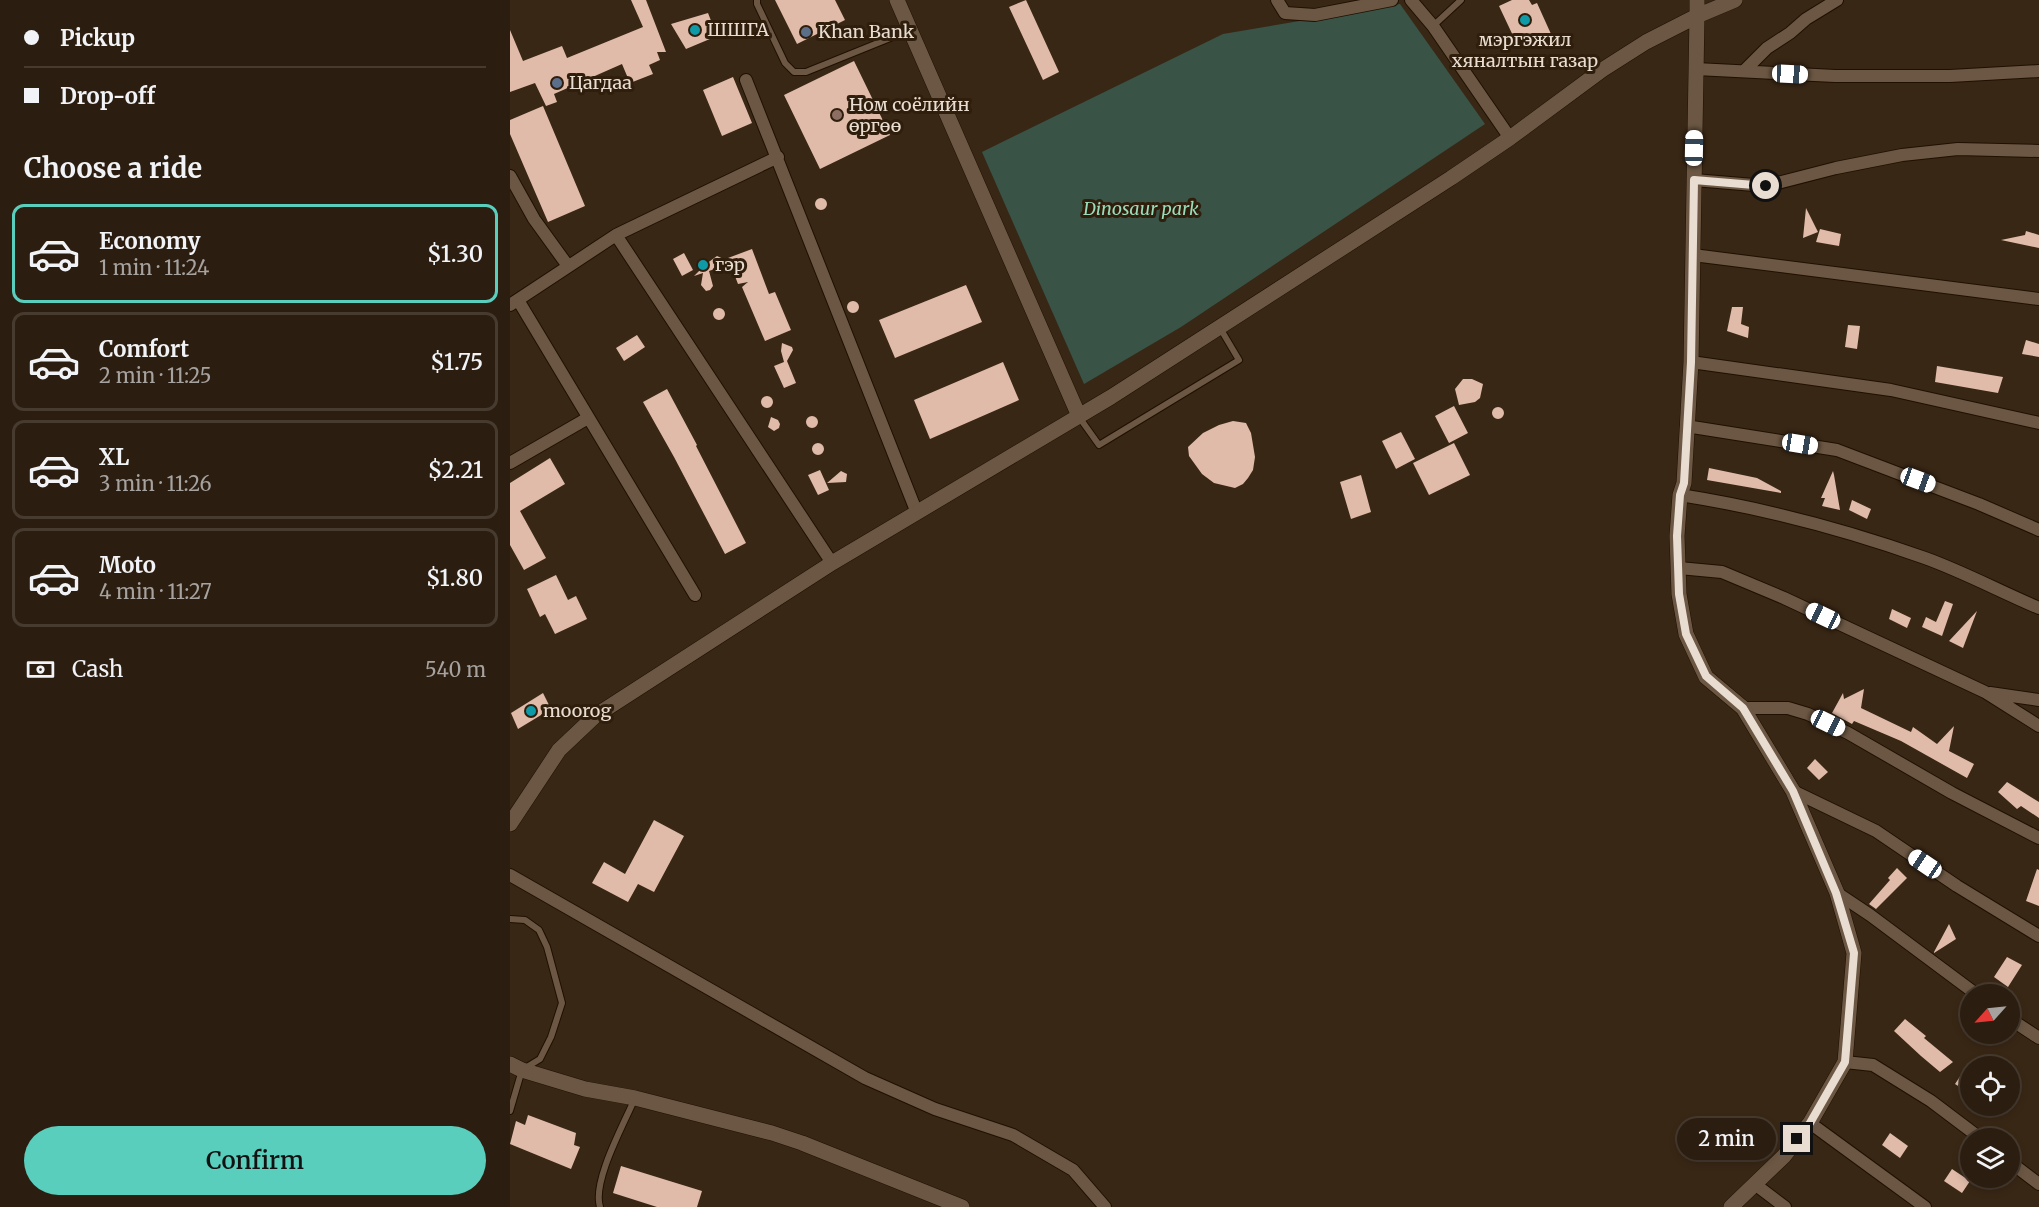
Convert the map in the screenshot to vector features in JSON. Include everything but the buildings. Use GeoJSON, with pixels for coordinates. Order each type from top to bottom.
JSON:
{"type":"FeatureCollection","features":[{"type":"Feature","properties":{"kind":"street"},"geometry":{"type":"LineString","coordinates":[[897,0],[1079,416]]}},
{"type":"Feature","properties":{"kind":"street"},"geometry":{"type":"LineString","coordinates":[[1277,0],[1285,13],[1315,15],[1392,0]]}},
{"type":"Feature","properties":{"kind":"street"},"geometry":{"type":"LineString","coordinates":[[1411,0],[1433,26],[1510,138]]}},
{"type":"Feature","properties":{"kind":"street"},"geometry":{"type":"LineString","coordinates":[[510,824],[559,750],[595,716],[832,563],[1079,416],[1220,327],[1510,138],[1602,70],[1697,8],[1734,0]]}},
{"type":"Feature","properties":{"kind":"street"},"geometry":{"type":"LineString","coordinates":[[1744,71],[1767,48],[1806,19],[1837,0]]}},
{"type":"Feature","properties":{"kind":"street"},"geometry":{"type":"LineString","coordinates":[[1697,8],[1691,362],[1684,483],[1680,495],[1677,536],[1679,594],[1686,634],[1706,676],[1743,708],[1793,791],[1836,893],[1854,953],[1845,1062],[1810,1123],[1784,1156],[1731,1207]]}},
{"type":"Feature","properties":{"kind":"street"},"geometry":{"type":"LineString","coordinates":[[1696,69],[1835,76],[1950,76],[2039,71]]}},
{"type":"Feature","properties":{"kind":"street"},"geometry":{"type":"LineString","coordinates":[[746,80],[917,513]]}},
{"type":"Feature","properties":{"kind":"street"},"geometry":{"type":"LineString","coordinates":[[1694,180],[1766,186],[1836,168],[1902,155],[1958,149],[2039,151]]}},
{"type":"Feature","properties":{"kind":"street"},"geometry":{"type":"LineString","coordinates":[[695,595],[588,418],[514,303],[616,235],[778,157]]}},
{"type":"Feature","properties":{"kind":"street"},"geometry":{"type":"LineString","coordinates":[[510,176],[534,219],[568,266]]}},
{"type":"Feature","properties":{"kind":"street"},"geometry":{"type":"LineString","coordinates":[[616,235],[832,563]]}},
{"type":"Feature","properties":{"kind":"street"},"geometry":{"type":"LineString","coordinates":[[1693,255],[2039,299]]}},
{"type":"Feature","properties":{"kind":"street"},"geometry":{"type":"LineString","coordinates":[[1691,362],[1891,390],[2039,423]]}},
{"type":"Feature","properties":{"kind":"street"},"geometry":{"type":"LineString","coordinates":[[510,463],[588,418]]}},
{"type":"Feature","properties":{"kind":"street"},"geometry":{"type":"LineString","coordinates":[[1686,426],[1838,450],[1980,504],[2039,530]]}},
{"type":"Feature","properties":{"kind":"street"},"geometry":{"type":"LineString","coordinates":[[1680,495],[1720,501],[1836,530],[1927,559],[2039,608]]}},
{"type":"Feature","properties":{"kind":"street"},"geometry":{"type":"LineString","coordinates":[[1679,568],[1722,572],[1784,597],[1985,692],[2039,726]]}},
{"type":"Feature","properties":{"kind":"street"},"geometry":{"type":"LineString","coordinates":[[1985,692],[2039,700]]}},
{"type":"Feature","properties":{"kind":"street"},"geometry":{"type":"LineString","coordinates":[[1743,708],[1788,708],[1808,714],[1848,733],[1952,793],[2039,838]]}},
{"type":"Feature","properties":{"kind":"street"},"geometry":{"type":"LineString","coordinates":[[1793,791],[1876,831],[1957,886],[2039,936]]}},
{"type":"Feature","properties":{"kind":"street"},"geometry":{"type":"LineString","coordinates":[[510,875],[865,1078],[935,1109],[1014,1135],[1073,1170],[1105,1207]]}},
{"type":"Feature","properties":{"kind":"street"},"geometry":{"type":"LineString","coordinates":[[1836,893],[1870,915],[1963,984]]}},
{"type":"Feature","properties":{"kind":"street"},"geometry":{"type":"LineString","coordinates":[[2020,1026],[2039,1038]]}},
{"type":"Feature","properties":{"kind":"street"},"geometry":{"type":"LineString","coordinates":[[1845,1062],[1873,1065],[1931,1101],[1967,1128]]}},
{"type":"Feature","properties":{"kind":"street"},"geometry":{"type":"LineString","coordinates":[[516,1067],[585,1089],[635,1098],[802,1143],[959,1206]]}},
{"type":"Feature","properties":{"kind":"street"},"geometry":{"type":"LineString","coordinates":[[1810,1123],[1926,1207]]}},
{"type":"Feature","properties":{"kind":"street"},"geometry":{"type":"LineString","coordinates":[[2020,1170],[2039,1184]]}},
{"type":"Feature","properties":{"kind":"street"},"geometry":{"type":"LineString","coordinates":[[1756,1185],[1785,1207]]}},
{"type":"Feature","properties":{"kind":"lane"},"geometry":{"type":"LineString","coordinates":[[757,0],[785,63],[794,72],[806,72],[910,30]]}},
{"type":"Feature","properties":{"kind":"lane"},"geometry":{"type":"LineString","coordinates":[[1433,26],[1461,0]]}},
{"type":"Feature","properties":{"kind":"lane"},"geometry":{"type":"LineString","coordinates":[[1079,416],[1099,445],[1239,360],[1220,327]]}},
{"type":"Feature","properties":{"kind":"lane"},"geometry":{"type":"LineString","coordinates":[[510,919],[525,920],[539,930],[547,946],[562,1003],[551,1038],[540,1059],[516,1067],[510,1111]]}},
{"type":"Feature","properties":{"kind":"lane"},"geometry":{"type":"LineString","coordinates":[[600,1207],[597,1199],[603,1171],[635,1098]]}},
{"type":"Feature","properties":{"kind":"green space","name":"Dinosaur park"},"geometry":{"type":"Polygon","coordinates":[[[1400,4],[1485,124],[1181,327],[1084,384],[982,152],[1223,34],[1400,4]]]}},
{"type":"Feature","properties":{"kind":"place","name":"мэргэжил хяналтын газар"},"geometry":{"type":"Point","coordinates":[1525,20]}},
{"type":"Feature","properties":{"kind":"place","name":"ШШГА"},"geometry":{"type":"Point","coordinates":[695,30]}},
{"type":"Feature","properties":{"kind":"place","name":"Khan Bank"},"geometry":{"type":"Point","coordinates":[806,32]}},
{"type":"Feature","properties":{"kind":"place","name":"Цагдаа"},"geometry":{"type":"Point","coordinates":[557,83]}},
{"type":"Feature","properties":{"kind":"place","name":"Ном соёлийн өргөө"},"geometry":{"type":"Point","coordinates":[837,115]}},
{"type":"Feature","properties":{"kind":"place","name":"гэр"},"geometry":{"type":"Point","coordinates":[703,265]}},
{"type":"Feature","properties":{"kind":"place","name":"moorog"},"geometry":{"type":"Point","coordinates":[531,711]}},
{"type":"Feature","properties":{"kind":"route"},"geometry":{"type":"LineString","coordinates":[[1766,186],[1694,180],[1691,362],[1684,483],[1680,495],[1677,536],[1679,594],[1686,634],[1706,676],[1743,708],[1793,791],[1836,893],[1854,953],[1845,1062],[1810,1123],[1797,1139]]}}]}
